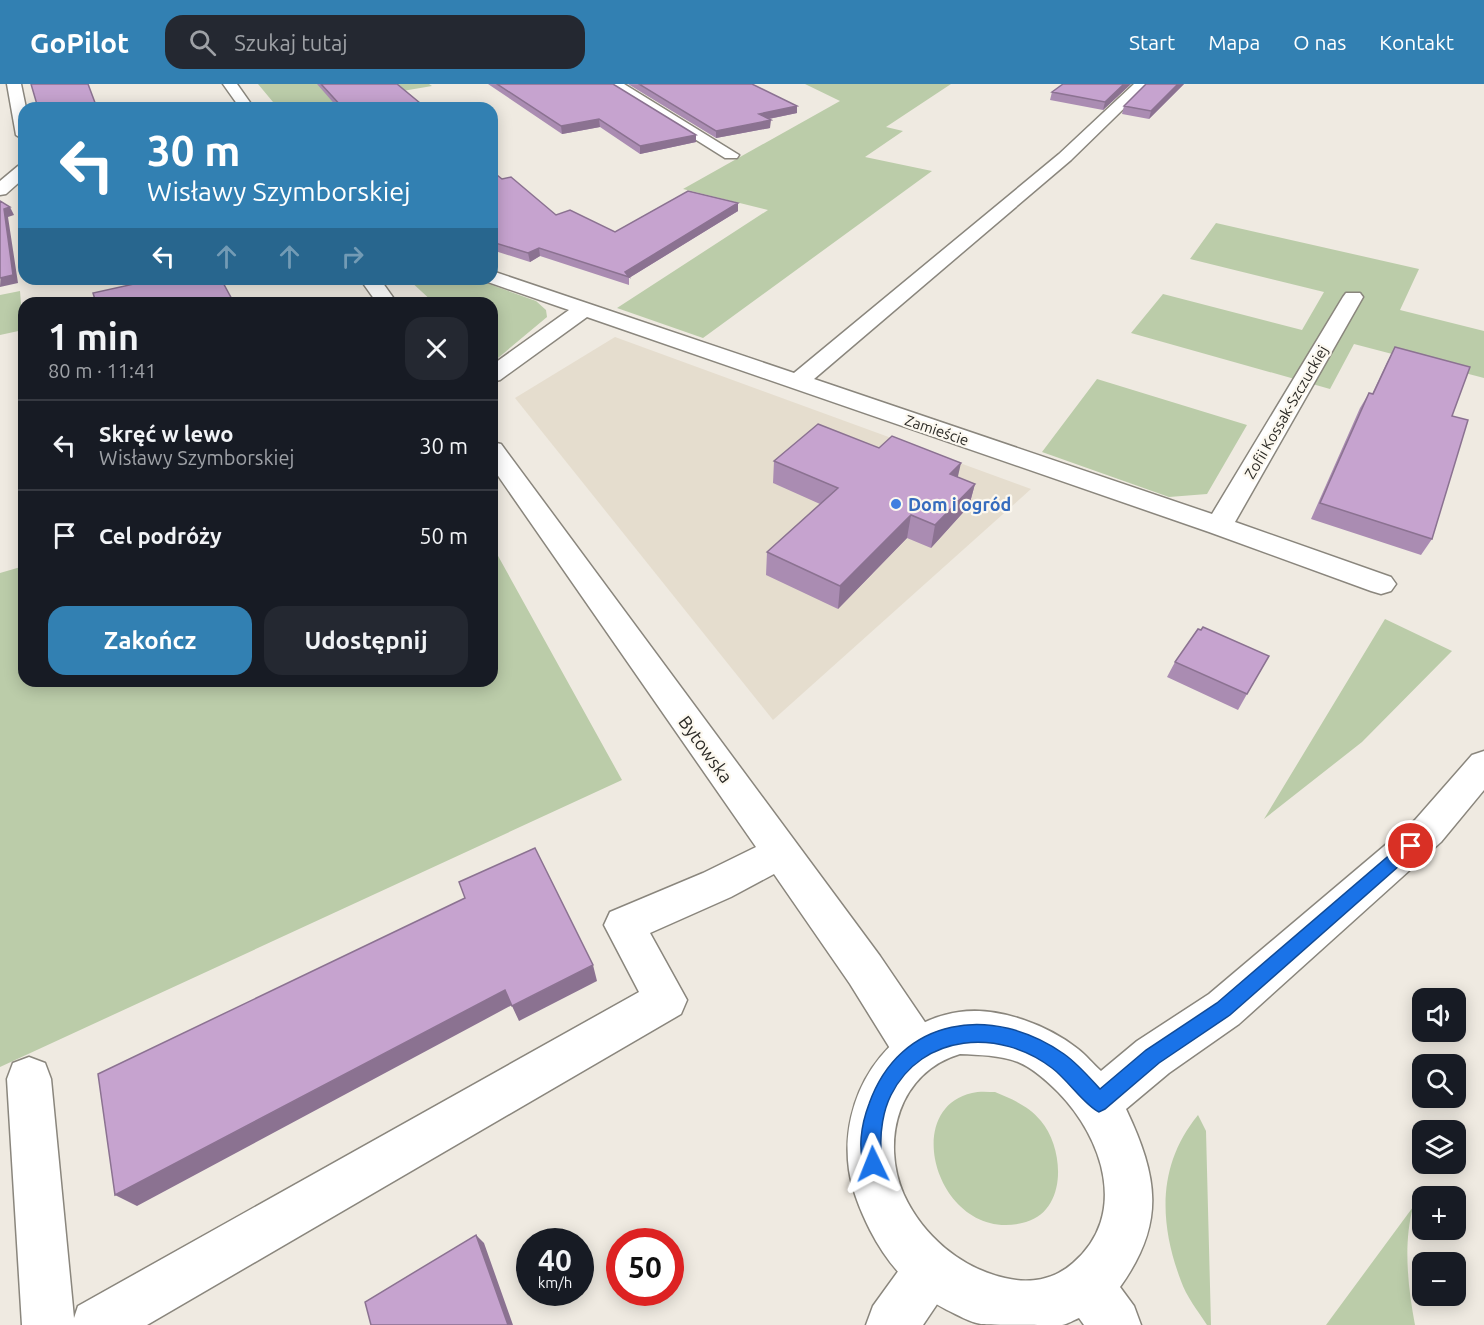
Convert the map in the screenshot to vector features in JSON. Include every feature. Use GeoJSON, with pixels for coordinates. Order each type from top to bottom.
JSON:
{"type":"FeatureCollection","features":[{"type":"Feature","properties":{"kind":"street"},"geometry":{"type":"LineString","coordinates":[[14,84],[18,104]]}},
{"type":"Feature","properties":{"kind":"street"},"geometry":{"type":"LineString","coordinates":[[230,84],[243,102]]}},
{"type":"Feature","properties":{"kind":"street"},"geometry":{"type":"LineString","coordinates":[[614,84],[731,155]]}},
{"type":"Feature","properties":{"kind":"street"},"geometry":{"type":"LineString","coordinates":[[797,382],[1065,157],[1142,84]]}},
{"type":"Feature","properties":{"kind":"street"},"geometry":{"type":"LineString","coordinates":[[0,190],[18,174]]}},
{"type":"Feature","properties":{"kind":"street","name":"Zamieście"},"geometry":{"type":"LineString","coordinates":[[498,279],[1219,526],[1381,584]]}},
{"type":"Feature","properties":{"kind":"street","name":"Zofii Kossak-Szczuckiej"},"geometry":{"type":"LineString","coordinates":[[1219,526],[1353,297]]}},
{"type":"Feature","properties":{"kind":"street"},"geometry":{"type":"LineString","coordinates":[[498,371],[583,310]]}},
{"type":"Feature","properties":{"kind":"street","name":"Bytowska"},"geometry":{"type":"LineString","coordinates":[[498,457],[865,970],[917,1050]]}},
{"type":"Feature","properties":{"kind":"street"},"geometry":{"type":"LineString","coordinates":[[1099,1102],[1153,1057],[1224,1009],[1419,839],[1484,765]]}},
{"type":"Feature","properties":{"kind":"street"},"geometry":{"type":"LineString","coordinates":[[97,1325],[666,1000],[624,925],[717,885],[780,853]]}},
{"type":"Feature","properties":{"kind":"street"},"geometry":{"type":"LineString","coordinates":[[960,1033],[985,1033],[1010,1038],[1035,1047],[1058,1061],[1080,1080],[1099,1102],[1122,1150],[1127,1174],[1128,1200],[1125,1225],[1117,1248],[1104,1269],[1101,1305],[1068,1298],[1047,1305],[1015,1306],[974,1298],[930,1270],[905,1244],[886,1212],[875,1180],[871,1149],[873,1118],[883,1091],[897,1069],[917,1050],[960,1033]]}},
{"type":"Feature","properties":{"kind":"street"},"geometry":{"type":"LineString","coordinates":[[29,1079],[48,1325]]}},
{"type":"Feature","properties":{"kind":"street"},"geometry":{"type":"LineString","coordinates":[[892,1325],[930,1270]]}},
{"type":"Feature","properties":{"kind":"shaded area"},"geometry":{"type":"Polygon","coordinates":[[[615,337],[1031,489],[773,720],[515,398],[615,337]]]}},
{"type":"Feature","properties":{"kind":"green space"},"geometry":{"type":"Polygon","coordinates":[[[258,84],[429,84],[432,86],[337,102],[273,102],[258,84]]]}},
{"type":"Feature","properties":{"kind":"green space"},"geometry":{"type":"Polygon","coordinates":[[[805,84],[951,84],[886,127],[903,131],[865,157],[932,171],[703,338],[617,308],[768,210],[683,189],[840,101],[805,84]]]}},
{"type":"Feature","properties":{"kind":"green space"},"geometry":{"type":"Polygon","coordinates":[[[1216,223],[1419,269],[1400,310],[1484,331],[1484,378],[1354,344],[1330,389],[1131,333],[1163,294],[1302,330],[1324,292],[1190,259],[1216,223]]]}},
{"type":"Feature","properties":{"kind":"green space"},"geometry":{"type":"Polygon","coordinates":[[[414,285],[492,285],[536,301],[546,310],[547,317],[498,358],[498,297],[428,297],[414,285]]]}},
{"type":"Feature","properties":{"kind":"green space"},"geometry":{"type":"Polygon","coordinates":[[[20,291],[18,331],[0,335],[0,295],[20,291]]]}},
{"type":"Feature","properties":{"kind":"green space"},"geometry":{"type":"Polygon","coordinates":[[[1097,379],[1247,425],[1207,494],[1169,497],[1042,452],[1097,379]]]}},
{"type":"Feature","properties":{"kind":"green space"},"geometry":{"type":"Polygon","coordinates":[[[498,556],[622,780],[0,1067],[0,573],[18,568],[18,687],[498,687],[498,556]]]}},
{"type":"Feature","properties":{"kind":"green space"},"geometry":{"type":"Polygon","coordinates":[[[1385,619],[1452,651],[1362,742],[1264,819],[1385,619]]]}},
{"type":"Feature","properties":{"kind":"green space"},"geometry":{"type":"Polygon","coordinates":[[[995,1092],[1031,1111],[1049,1133],[1054,1146],[1058,1177],[1055,1192],[1049,1205],[1040,1215],[1026,1222],[996,1224],[971,1215],[952,1197],[939,1173],[934,1148],[937,1124],[949,1104],[972,1093],[995,1092]]]}},
{"type":"Feature","properties":{"kind":"green space"},"geometry":{"type":"Polygon","coordinates":[[[1198,1115],[1206,1131],[1211,1325],[1207,1325],[1183,1287],[1174,1259],[1166,1216],[1169,1174],[1175,1154],[1198,1115]]]}},
{"type":"Feature","properties":{"kind":"green space"},"geometry":{"type":"Polygon","coordinates":[[[1412,1208],[1407,1251],[1410,1296],[1415,1325],[1326,1325],[1412,1208]]]}},
{"type":"Feature","properties":{"kind":"building"},"geometry":{"type":"Polygon","coordinates":[[[31,84],[88,84],[95,102],[36,102],[31,84]]]}},
{"type":"Feature","properties":{"kind":"building"},"geometry":{"type":"Polygon","coordinates":[[[321,84],[397,84],[419,102],[338,102],[321,84]]]}},
{"type":"Feature","properties":{"kind":"building"},"geometry":{"type":"Polygon","coordinates":[[[497,84],[613,84],[696,135],[640,146],[599,119],[561,126],[497,84]]]}},
{"type":"Feature","properties":{"kind":"building"},"geometry":{"type":"Polygon","coordinates":[[[639,84],[752,84],[797,106],[759,114],[771,120],[716,131],[639,84]]]}},
{"type":"Feature","properties":{"kind":"building"},"geometry":{"type":"Polygon","coordinates":[[[1063,84],[1124,84],[1105,102],[1052,92],[1063,84]]]}},
{"type":"Feature","properties":{"kind":"building"},"geometry":{"type":"Polygon","coordinates":[[[1146,84],[1178,84],[1151,111],[1124,106],[1146,84]]]}},
{"type":"Feature","properties":{"kind":"building"},"geometry":{"type":"Polygon","coordinates":[[[498,176],[502,179],[511,177],[556,215],[570,210],[615,232],[688,191],[738,203],[625,272],[629,277],[539,248],[528,253],[498,244],[498,176]]]}},
{"type":"Feature","properties":{"kind":"building"},"geometry":{"type":"Polygon","coordinates":[[[0,201],[10,207],[4,209],[13,275],[0,278],[0,201]]]}},
{"type":"Feature","properties":{"kind":"building"},"geometry":{"type":"Polygon","coordinates":[[[129,285],[224,285],[231,297],[94,297],[93,293],[129,285]]]}},
{"type":"Feature","properties":{"kind":"building"},"geometry":{"type":"Polygon","coordinates":[[[1395,347],[1470,367],[1452,416],[1468,420],[1432,539],[1320,503],[1369,393],[1373,394],[1395,347]]]}},
{"type":"Feature","properties":{"kind":"building"},"geometry":{"type":"Polygon","coordinates":[[[818,424],[879,448],[892,436],[961,463],[950,474],[975,484],[935,525],[911,515],[840,586],[767,552],[838,488],[774,461],[818,424]]]}},
{"type":"Feature","properties":{"kind":"building"},"geometry":{"type":"Polygon","coordinates":[[[1203,627],[1269,656],[1247,694],[1175,662],[1198,629],[1201,630],[1203,627]]]}},
{"type":"Feature","properties":{"kind":"building"},"geometry":{"type":"Polygon","coordinates":[[[535,848],[593,965],[512,1006],[505,990],[115,1195],[98,1074],[465,898],[459,882],[535,848]]]}},
{"type":"Feature","properties":{"kind":"building"},"geometry":{"type":"Polygon","coordinates":[[[476,1235],[508,1325],[371,1325],[365,1302],[476,1235]]]}},
{"type":"Feature","properties":{"kind":"place","name":"Dom i ogród"},"geometry":{"type":"Point","coordinates":[896,504]}},
{"type":"Feature","properties":{"kind":"route"},"geometry":{"type":"LineString","coordinates":[[873,1164],[871,1149],[873,1118],[883,1091],[897,1069],[917,1050],[960,1033],[985,1033],[1010,1038],[1035,1047],[1058,1061],[1080,1080],[1099,1102],[1153,1057],[1224,1009],[1411,846]]}}]}
